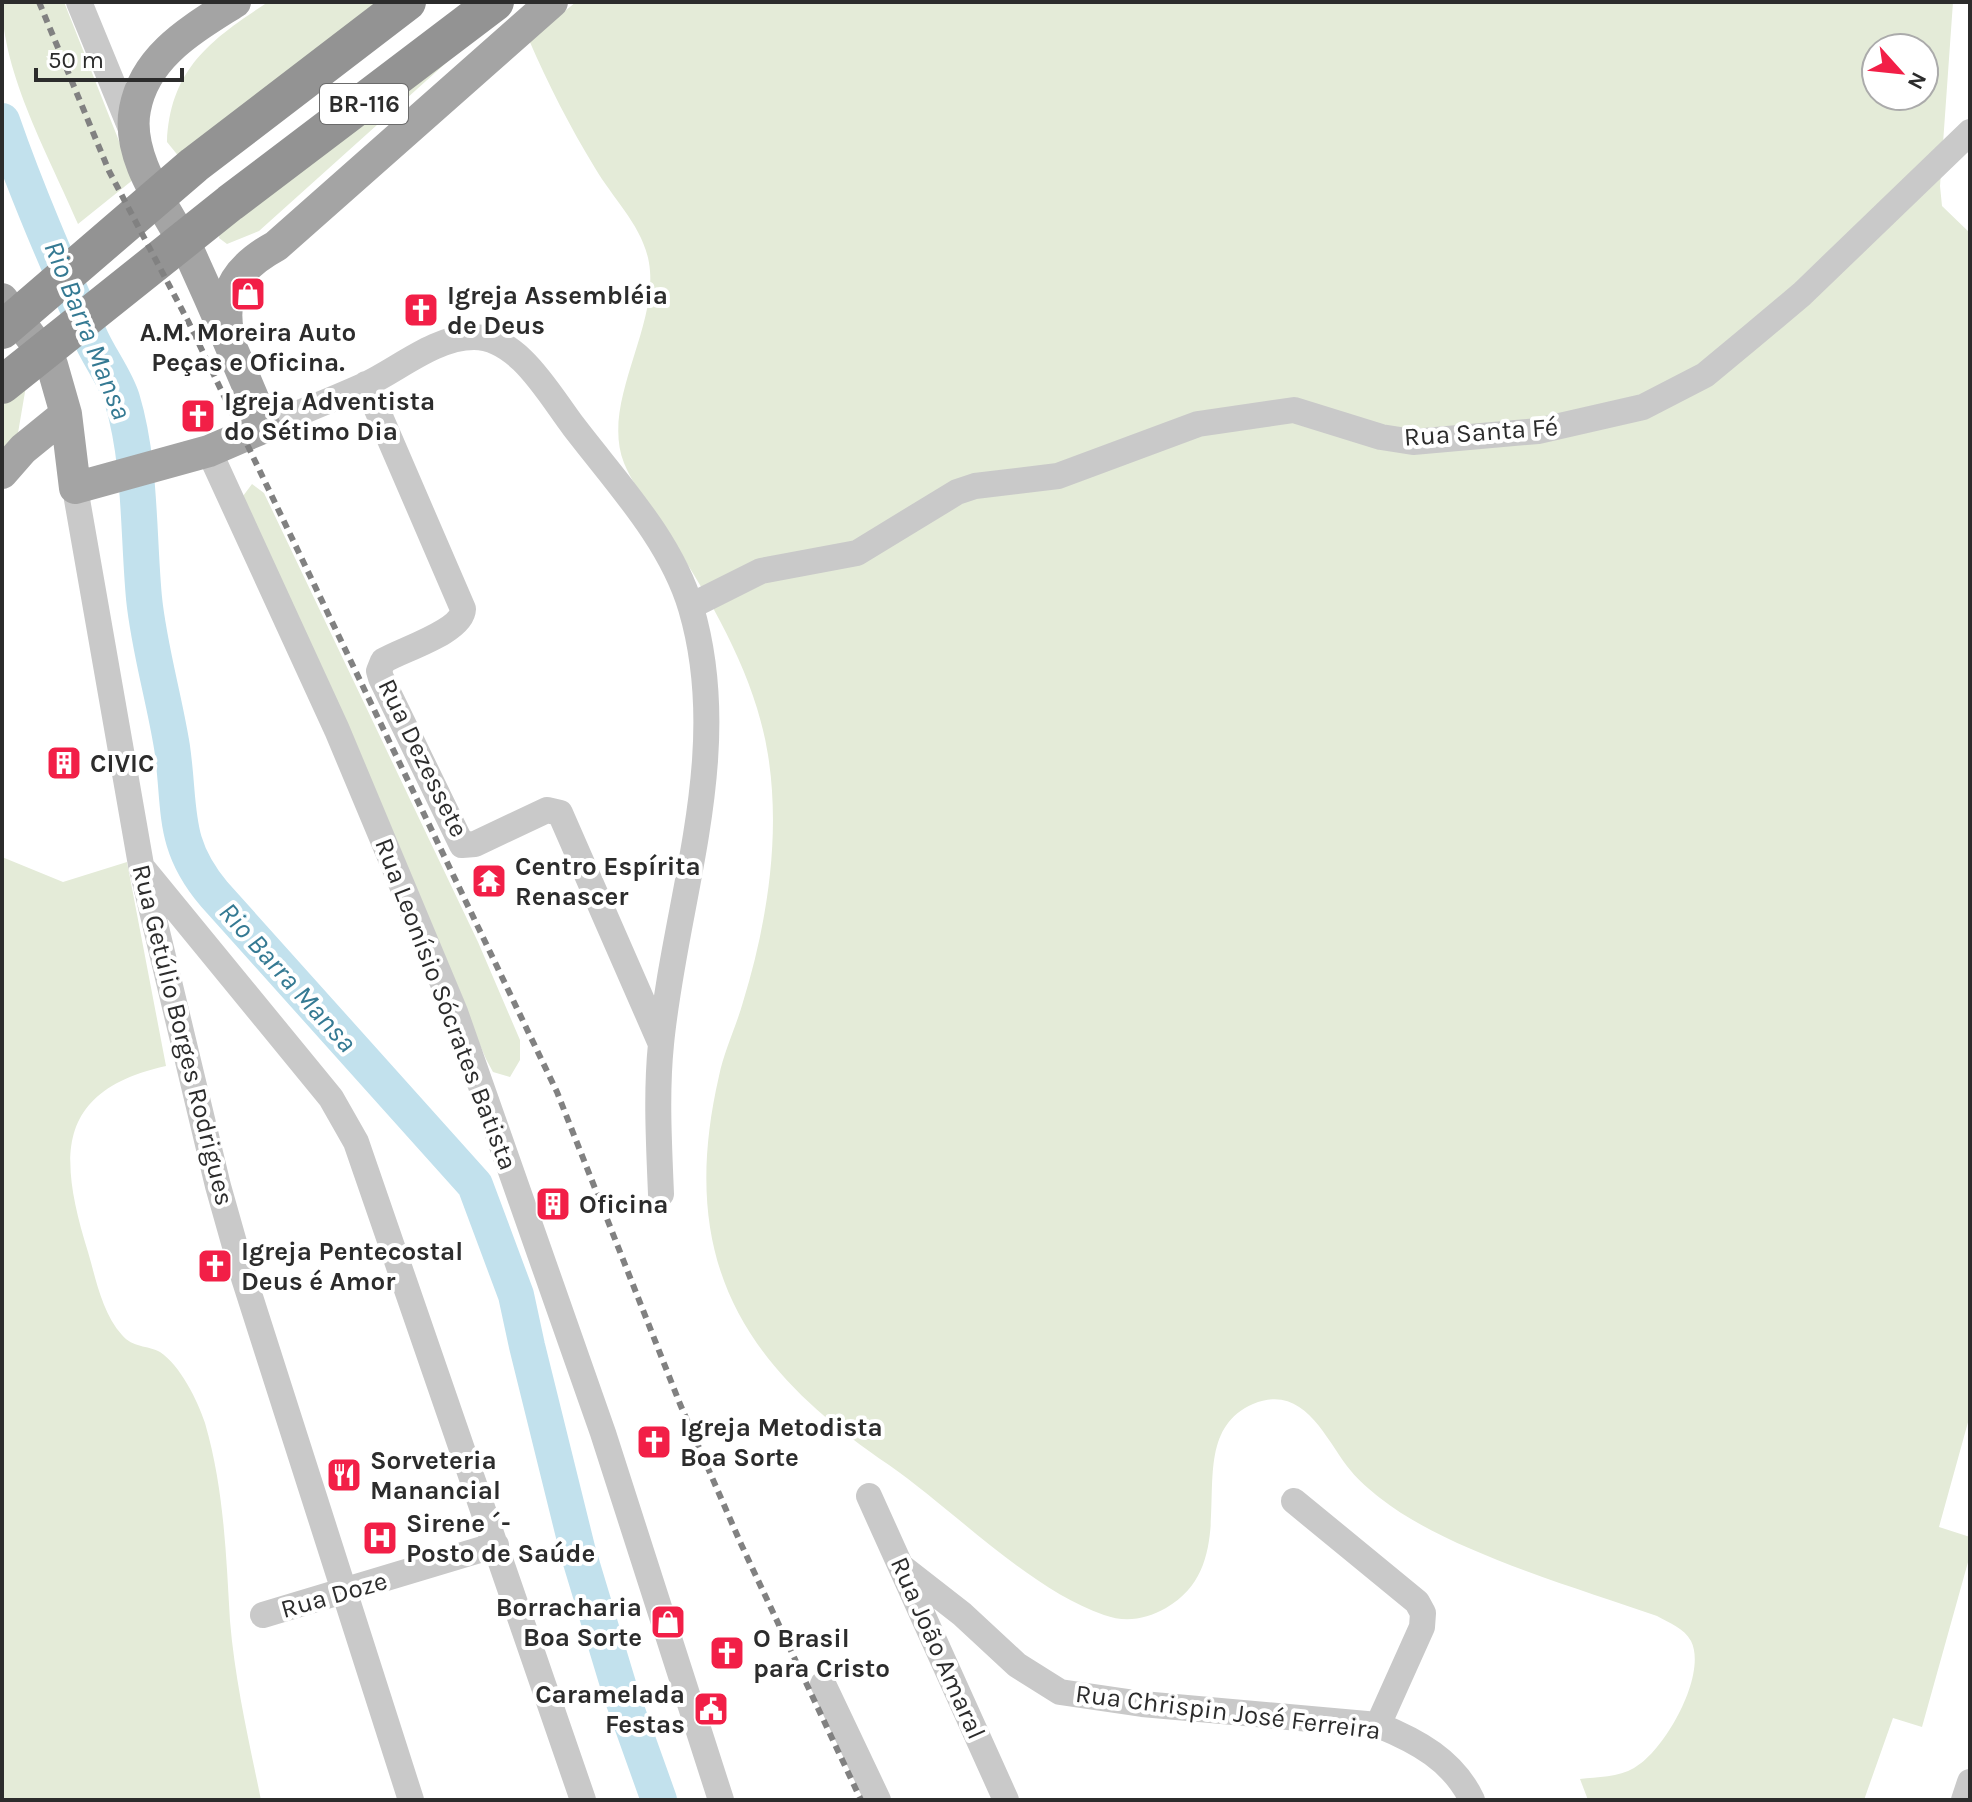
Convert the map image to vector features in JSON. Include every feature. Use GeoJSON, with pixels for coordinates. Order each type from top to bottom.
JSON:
{"type":"FeatureCollection","features":[{"type":"Feature","properties":{"kind":"highway","name":"BR-116"},"geometry":{"type":"LineString","coordinates":[[2,330],[194,165],[407,2]]}},
{"type":"Feature","properties":{"kind":"highway","name":"BR-116"},"geometry":{"type":"LineString","coordinates":[[2,385],[230,203],[495,2]]}},
{"type":"Feature","properties":{"kind":"main road"},"geometry":{"type":"LineString","coordinates":[[2,299],[48,357],[89,484],[209,451],[265,427],[189,253],[145,168],[135,139],[136,102],[155,63],[187,33],[235,2]]}},
{"type":"Feature","properties":{"kind":"main road"},"geometry":{"type":"LineString","coordinates":[[236,359],[227,331],[226,302],[238,276],[552,2]]}},
{"type":"Feature","properties":{"kind":"main road"},"geometry":{"type":"LineString","coordinates":[[189,253],[202,265],[217,272],[232,270],[265,252]]}},
{"type":"Feature","properties":{"kind":"main road"},"geometry":{"type":"LineString","coordinates":[[2,473],[23,449],[66,414]]}},
{"type":"Feature","properties":{"kind":"street"},"geometry":{"type":"LineString","coordinates":[[79,2],[135,139]]}},
{"type":"Feature","properties":{"kind":"street","name":"Rua Santa Fé"},"geometry":{"type":"LineString","coordinates":[[691,606],[761,571],[857,553],[957,492],[975,486],[1058,476],[1198,424],[1294,410],[1381,437],[1413,442],[1538,431],[1643,407],[1705,375],[1802,294],[1970,132]]}},
{"type":"Feature","properties":{"kind":"street"},"geometry":{"type":"LineString","coordinates":[[265,427],[366,384],[430,350],[466,337],[488,338],[510,350],[536,378],[636,508],[668,559],[691,606],[703,662],[708,739],[661,1044],[661,1194]]}},
{"type":"Feature","properties":{"kind":"street","name":"Rua Dezessete"},"geometry":{"type":"LineString","coordinates":[[366,384],[463,609],[461,619],[451,627],[383,661],[381,678],[462,845],[475,844],[547,810],[560,813],[661,1044]]}},
{"type":"Feature","properties":{"kind":"street","name":"Rua Leonísio Sócrates Batista"},"geometry":{"type":"LineString","coordinates":[[209,451],[337,730],[455,1012],[603,1433],[721,1800]]}},
{"type":"Feature","properties":{"kind":"street","name":"Rua Getúlio Borges Rodrigues"},"geometry":{"type":"LineString","coordinates":[[89,484],[141,865],[241,1269],[411,1800]]}},
{"type":"Feature","properties":{"kind":"street"},"geometry":{"type":"LineString","coordinates":[[141,865],[331,1098],[356,1142],[583,1800]]}},
{"type":"Feature","properties":{"kind":"street"},"geometry":{"type":"LineString","coordinates":[[638,992],[670,988]]}},
{"type":"Feature","properties":{"kind":"street","name":"Rua João Amaral"},"geometry":{"type":"LineString","coordinates":[[869,1496],[1006,1800]]}},
{"type":"Feature","properties":{"kind":"street"},"geometry":{"type":"LineString","coordinates":[[1294,1501],[1417,1602],[1423,1613],[1422,1627],[1378,1725]]}},
{"type":"Feature","properties":{"kind":"street","name":"Rua Doze"},"geometry":{"type":"LineString","coordinates":[[263,1615],[496,1545]]}},
{"type":"Feature","properties":{"kind":"street","name":"Rua Chrispin José Ferreira"},"geometry":{"type":"LineString","coordinates":[[903,1568],[962,1614],[1017,1665],[1060,1692],[1142,1704],[1378,1725],[1409,1738],[1438,1757],[1455,1771],[1472,1800]]}},
{"type":"Feature","properties":{"kind":"street"},"geometry":{"type":"LineString","coordinates":[[823,1684],[878,1800]]}},
{"type":"Feature","properties":{"kind":"street"},"geometry":{"type":"LineString","coordinates":[[1964,1800],[1970,1782]]}},
{"type":"Feature","properties":{"kind":"green space"},"geometry":{"type":"Polygon","coordinates":[[[2,2],[64,2],[134,179],[78,224],[19,86],[4,30],[2,2]]]}},
{"type":"Feature","properties":{"kind":"green space"},"geometry":{"type":"Polygon","coordinates":[[[268,2],[387,2],[180,158],[167,142],[176,94],[186,75],[212,43],[268,2]]]}},
{"type":"Feature","properties":{"kind":"green space"},"geometry":{"type":"Polygon","coordinates":[[[509,2],[514,2],[259,231],[227,244],[219,238],[220,230],[509,2]]]}},
{"type":"Feature","properties":{"kind":"green space"},"geometry":{"type":"Polygon","coordinates":[[[576,2],[1953,2],[1940,186],[1942,206],[1970,233],[1970,1415],[1939,1527],[1970,1537],[1970,1555],[1922,1727],[1893,1718],[1864,1800],[1588,1800],[1580,1779],[1615,1775],[1634,1768],[1646,1759],[1670,1730],[1688,1692],[1693,1673],[1695,1656],[1688,1636],[1657,1616],[1475,1551],[1408,1517],[1361,1482],[1312,1418],[1287,1401],[1271,1399],[1253,1404],[1230,1421],[1218,1444],[1205,1560],[1191,1586],[1158,1612],[1136,1619],[1120,1619],[1076,1603],[993,1548],[837,1427],[794,1388],[759,1346],[733,1302],[715,1253],[707,1200],[708,1141],[719,1076],[751,972],[765,911],[773,817],[768,755],[754,698],[731,644],[703,591],[624,463],[619,441],[619,417],[645,319],[649,295],[648,256],[637,229],[595,168],[529,40],[576,2]]]}},
{"type":"Feature","properties":{"kind":"green space"},"geometry":{"type":"Polygon","coordinates":[[[26,386],[18,433],[2,451],[2,406],[26,386]]]}},
{"type":"Feature","properties":{"kind":"green space"},"geometry":{"type":"Polygon","coordinates":[[[252,484],[264,493],[478,942],[520,1040],[520,1060],[510,1077],[493,1072],[486,1059],[243,496],[252,484]]]}},
{"type":"Feature","properties":{"kind":"green space"},"geometry":{"type":"Polygon","coordinates":[[[2,857],[63,882],[127,862],[166,1066],[129,1077],[102,1092],[84,1111],[74,1133],[70,1158],[72,1187],[78,1218],[109,1317],[126,1339],[160,1352],[174,1365],[193,1394],[205,1423],[220,1497],[235,1666],[261,1800],[2,1800],[2,857]]]}},
{"type":"Feature","properties":{"kind":"waterway","name":"Rio Barra Mansa"},"geometry":{"type":"LineString","coordinates":[[2,121],[66,281],[122,399],[136,473],[146,617],[172,747],[184,841],[200,876],[214,894],[475,1185],[516,1295],[578,1552],[620,1691],[659,1800]]}},
{"type":"Feature","properties":{"kind":"railway"},"geometry":{"type":"LineString","coordinates":[[39,2],[109,171],[189,323],[557,1092],[680,1404],[741,1544],[861,1800]]}},
{"type":"Feature","properties":{"kind":"place","name":"A.M. Moreira Auto Peças e Oficina."},"geometry":{"type":"Point","coordinates":[248,294]}},
{"type":"Feature","properties":{"kind":"place","name":"Igreja Assembléia de Deus"},"geometry":{"type":"Point","coordinates":[421,310]}},
{"type":"Feature","properties":{"kind":"place","name":"Igreja Adventista do Sétimo Dia"},"geometry":{"type":"Point","coordinates":[198,416]}},
{"type":"Feature","properties":{"kind":"place","name":"CIVIC"},"geometry":{"type":"Point","coordinates":[64,763]}},
{"type":"Feature","properties":{"kind":"place","name":"Centro Espírita Renascer"},"geometry":{"type":"Point","coordinates":[489,881]}},
{"type":"Feature","properties":{"kind":"place","name":"Oficina"},"geometry":{"type":"Point","coordinates":[553,1204]}},
{"type":"Feature","properties":{"kind":"place","name":"Igreja Pentecostal Deus é Amor"},"geometry":{"type":"Point","coordinates":[215,1266]}},
{"type":"Feature","properties":{"kind":"place","name":"Igreja Metodista Boa Sorte"},"geometry":{"type":"Point","coordinates":[654,1442]}},
{"type":"Feature","properties":{"kind":"place","name":"Sorveteria Manancial"},"geometry":{"type":"Point","coordinates":[344,1475]}},
{"type":"Feature","properties":{"kind":"place","name":"Sirene ´- Posto de Saúde"},"geometry":{"type":"Point","coordinates":[380,1538]}},
{"type":"Feature","properties":{"kind":"place","name":"Borracharia Boa Sorte"},"geometry":{"type":"Point","coordinates":[668,1622]}},
{"type":"Feature","properties":{"kind":"place","name":"O Brasil para Cristo"},"geometry":{"type":"Point","coordinates":[727,1653]}},
{"type":"Feature","properties":{"kind":"place","name":"Caramelada Festas"},"geometry":{"type":"Point","coordinates":[711,1709]}}]}
